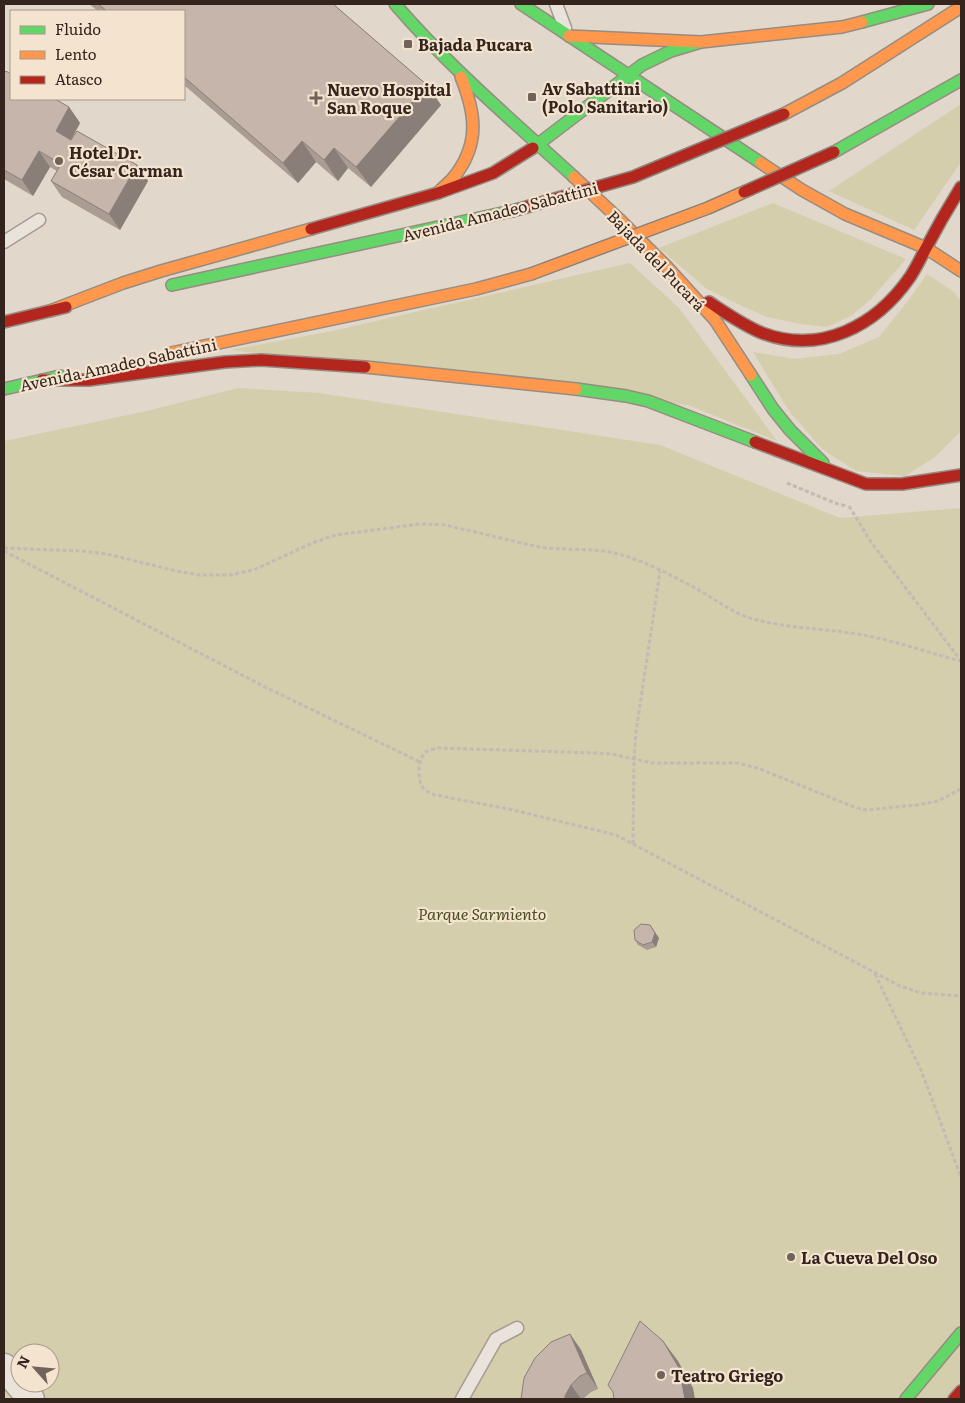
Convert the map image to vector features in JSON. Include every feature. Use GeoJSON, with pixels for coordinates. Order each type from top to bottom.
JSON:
{"type":"FeatureCollection","features":[{"type":"Feature","properties":{"kind":"main road","name":"Bajada del Pucará"},"geometry":{"type":"LineString","coordinates":[[394,4],[458,71],[536,145],[619,219],[667,267],[715,320],[784,423],[833,472]]}},
{"type":"Feature","properties":{"kind":"main road"},"geometry":{"type":"LineString","coordinates":[[521,4],[627,76],[821,202],[926,248],[961,271]]}},
{"type":"Feature","properties":{"kind":"main road"},"geometry":{"type":"LineString","coordinates":[[568,36],[616,36],[701,42],[842,27],[928,4]]}},
{"type":"Feature","properties":{"kind":"main road","name":"Avenida Amadeo Sabattini"},"geometry":{"type":"LineString","coordinates":[[156,288],[512,211],[633,177],[784,114],[842,84],[961,6]]}},
{"type":"Feature","properties":{"kind":"main road"},"geometry":{"type":"LineString","coordinates":[[50,311],[161,270],[438,193],[493,173],[536,145],[652,59],[701,42]]}},
{"type":"Feature","properties":{"kind":"main road"},"geometry":{"type":"LineString","coordinates":[[438,193],[457,174],[470,153],[474,113],[470,98],[458,71]]}},
{"type":"Feature","properties":{"kind":"main road","name":"Avenida Amadeo Sabattini"},"geometry":{"type":"LineString","coordinates":[[159,355],[476,289],[531,274],[708,208],[834,152],[961,80]]}},
{"type":"Feature","properties":{"kind":"main road"},"geometry":{"type":"LineString","coordinates":[[667,267],[721,311],[742,324],[762,333],[787,341],[814,342],[840,336],[862,325],[879,311],[907,281],[961,186]]}},
{"type":"Feature","properties":{"kind":"main road"},"geometry":{"type":"LineString","coordinates":[[4,322],[127,294]]}},
{"type":"Feature","properties":{"kind":"main road"},"geometry":{"type":"LineString","coordinates":[[42,380],[89,380],[226,362],[261,360],[367,367],[543,385],[626,396],[648,401],[866,484],[885,486],[908,485],[937,478],[961,475]]}},
{"type":"Feature","properties":{"kind":"main road","name":"Avenida Amadeo Sabattini"},"geometry":{"type":"LineString","coordinates":[[4,389],[110,366]]}},
{"type":"Feature","properties":{"kind":"main road"},"geometry":{"type":"LineString","coordinates":[[937,478],[961,462]]}},
{"type":"Feature","properties":{"kind":"main road"},"geometry":{"type":"LineString","coordinates":[[906,1399],[961,1333]]}},
{"type":"Feature","properties":{"kind":"main road"},"geometry":{"type":"LineString","coordinates":[[954,1399],[961,1391]]}},
{"type":"Feature","properties":{"kind":"street"},"geometry":{"type":"LineString","coordinates":[[864,22],[894,4]]}},
{"type":"Feature","properties":{"kind":"street"},"geometry":{"type":"LineString","coordinates":[[4,1367],[31,1399]]}},
{"type":"Feature","properties":{"kind":"lane"},"geometry":{"type":"LineString","coordinates":[[556,4],[568,36]]}},
{"type":"Feature","properties":{"kind":"lane"},"geometry":{"type":"LineString","coordinates":[[4,242],[39,220]]}},
{"type":"Feature","properties":{"kind":"lane"},"geometry":{"type":"LineString","coordinates":[[462,1399],[496,1340],[517,1328]]}},
{"type":"Feature","properties":{"kind":"path"},"geometry":{"type":"LineString","coordinates":[[833,472],[871,542],[961,661]]}},
{"type":"Feature","properties":{"kind":"path"},"geometry":{"type":"LineString","coordinates":[[781,481],[835,503],[856,508]]}},
{"type":"Feature","properties":{"kind":"path"},"geometry":{"type":"LineString","coordinates":[[4,550],[82,551],[107,554],[198,575],[230,575],[256,569],[336,535],[420,524],[445,526],[555,550],[598,550],[619,554],[660,571],[724,606],[749,617],[774,624],[865,635],[961,661]]}},
{"type":"Feature","properties":{"kind":"path"},"geometry":{"type":"LineString","coordinates":[[4,550],[263,686],[420,762]]}},
{"type":"Feature","properties":{"kind":"path"},"geometry":{"type":"LineString","coordinates":[[633,844],[636,732],[660,571]]}},
{"type":"Feature","properties":{"kind":"path"},"geometry":{"type":"LineString","coordinates":[[961,789],[938,801],[866,810],[854,807],[760,768],[739,763],[652,763],[612,754],[438,748],[426,752],[420,762],[421,786],[426,791],[435,795],[509,809],[616,835],[900,986],[921,993],[961,996]]}},
{"type":"Feature","properties":{"kind":"path"},"geometry":{"type":"LineString","coordinates":[[875,973],[921,1070],[961,1177]]}},
{"type":"Feature","properties":{"kind":"green space"},"geometry":{"type":"Polygon","coordinates":[[[961,104],[961,162],[914,230],[829,191],[961,104]]]}},
{"type":"Feature","properties":{"kind":"green space"},"geometry":{"type":"Polygon","coordinates":[[[773,203],[906,259],[871,299],[851,316],[827,327],[767,317],[740,305],[707,289],[659,248],[773,203]]]}},
{"type":"Feature","properties":{"kind":"green space"},"geometry":{"type":"Polygon","coordinates":[[[630,263],[679,308],[777,441],[688,405],[231,350],[332,331],[630,263]]]}},
{"type":"Feature","properties":{"kind":"green space"},"geometry":{"type":"Polygon","coordinates":[[[927,274],[954,292],[961,301],[961,431],[935,457],[905,476],[856,471],[822,449],[789,411],[753,352],[794,359],[839,354],[879,337],[927,274]]]}},
{"type":"Feature","properties":{"kind":"green space","name":"Parque Sarmiento"},"geometry":{"type":"Polygon","coordinates":[[[238,388],[319,393],[660,445],[840,518],[961,508],[961,1399],[4,1399],[4,441],[147,411],[238,388]]]}},
{"type":"Feature","properties":{"kind":"building","name":"Nuevo Hospital San Roque"},"geometry":{"type":"Polygon","coordinates":[[[98,4],[333,4],[427,85],[356,167],[334,148],[324,160],[302,141],[283,163],[185,78],[185,10],[106,10],[98,4]]]}},
{"type":"Feature","properties":{"kind":"building","name":"Hotel Dr. César Carman"},"geometry":{"type":"Polygon","coordinates":[[[4,71],[10,73],[10,100],[57,100],[69,107],[56,131],[71,140],[77,131],[137,165],[109,214],[51,181],[61,164],[39,151],[22,180],[4,170],[4,71]]]}},
{"type":"Feature","properties":{"kind":"building"},"geometry":{"type":"Polygon","coordinates":[[[641,924],[650,925],[655,933],[652,942],[643,945],[635,940],[634,930],[641,924]]]}},
{"type":"Feature","properties":{"kind":"building"},"geometry":{"type":"Polygon","coordinates":[[[640,1321],[663,1341],[679,1368],[685,1399],[614,1399],[613,1392],[608,1385],[640,1321]]]}},
{"type":"Feature","properties":{"kind":"building"},"geometry":{"type":"Polygon","coordinates":[[[570,1334],[587,1373],[580,1376],[571,1385],[565,1399],[521,1399],[524,1378],[535,1358],[551,1342],[570,1334]]]}},
{"type":"Feature","properties":{"kind":"traffic: fast"},"geometry":{"type":"LineString","coordinates":[[395,4],[459,72],[574,177]]}},
{"type":"Feature","properties":{"kind":"traffic: fast"},"geometry":{"type":"LineString","coordinates":[[521,4],[761,163]]}},
{"type":"Feature","properties":{"kind":"traffic: fast"},"geometry":{"type":"LineString","coordinates":[[862,22],[928,4]]}},
{"type":"Feature","properties":{"kind":"traffic: fast"},"geometry":{"type":"LineString","coordinates":[[533,148],[642,65],[671,51],[701,42]]}},
{"type":"Feature","properties":{"kind":"traffic: fast"},"geometry":{"type":"LineString","coordinates":[[834,152],[961,80]]}},
{"type":"Feature","properties":{"kind":"traffic: fast"},"geometry":{"type":"LineString","coordinates":[[172,285],[512,211]]}},
{"type":"Feature","properties":{"kind":"traffic: fast"},"geometry":{"type":"LineString","coordinates":[[751,375],[773,409],[790,430],[823,463]]}},
{"type":"Feature","properties":{"kind":"traffic: fast"},"geometry":{"type":"LineString","coordinates":[[4,389],[60,376]]}},
{"type":"Feature","properties":{"kind":"traffic: fast"},"geometry":{"type":"LineString","coordinates":[[576,389],[648,401],[755,442]]}},
{"type":"Feature","properties":{"kind":"traffic: fast"},"geometry":{"type":"LineString","coordinates":[[906,1399],[961,1333]]}},
{"type":"Feature","properties":{"kind":"traffic: slow"},"geometry":{"type":"LineString","coordinates":[[784,114],[842,83],[961,7]]}},
{"type":"Feature","properties":{"kind":"traffic: slow"},"geometry":{"type":"LineString","coordinates":[[569,36],[701,42],[842,27],[862,22]]}},
{"type":"Feature","properties":{"kind":"traffic: slow"},"geometry":{"type":"LineString","coordinates":[[438,193],[455,176],[464,161],[472,138],[473,126],[470,102],[461,77]]}},
{"type":"Feature","properties":{"kind":"traffic: slow"},"geometry":{"type":"LineString","coordinates":[[761,163],[802,190],[845,214],[926,248],[961,271]]}},
{"type":"Feature","properties":{"kind":"traffic: slow"},"geometry":{"type":"LineString","coordinates":[[574,177],[667,267],[715,320],[751,375]]}},
{"type":"Feature","properties":{"kind":"traffic: slow"},"geometry":{"type":"LineString","coordinates":[[531,274],[708,208],[744,192]]}},
{"type":"Feature","properties":{"kind":"traffic: slow"},"geometry":{"type":"LineString","coordinates":[[50,311],[123,283],[161,271],[311,229]]}},
{"type":"Feature","properties":{"kind":"traffic: slow"},"geometry":{"type":"LineString","coordinates":[[171,353],[476,289],[531,274]]}},
{"type":"Feature","properties":{"kind":"traffic: slow"},"geometry":{"type":"LineString","coordinates":[[365,367],[576,389]]}},
{"type":"Feature","properties":{"kind":"traffic: jam"},"geometry":{"type":"LineString","coordinates":[[512,211],[633,177],[784,114]]}},
{"type":"Feature","properties":{"kind":"traffic: jam"},"geometry":{"type":"LineString","coordinates":[[311,229],[438,193],[493,173],[533,148]]}},
{"type":"Feature","properties":{"kind":"traffic: jam"},"geometry":{"type":"LineString","coordinates":[[744,192],[834,152]]}},
{"type":"Feature","properties":{"kind":"traffic: jam"},"geometry":{"type":"LineString","coordinates":[[709,302],[755,330],[784,339],[826,338],[845,332],[881,310],[896,294],[912,274],[961,187]]}},
{"type":"Feature","properties":{"kind":"traffic: jam"},"geometry":{"type":"LineString","coordinates":[[4,322],[66,307]]}},
{"type":"Feature","properties":{"kind":"traffic: jam"},"geometry":{"type":"LineString","coordinates":[[42,380],[89,380],[225,362],[261,360],[365,367]]}},
{"type":"Feature","properties":{"kind":"traffic: jam"},"geometry":{"type":"LineString","coordinates":[[755,442],[866,484],[902,484],[961,475]]}},
{"type":"Feature","properties":{"kind":"traffic: jam"},"geometry":{"type":"LineString","coordinates":[[954,1399],[961,1391]]}},
{"type":"Feature","properties":{"kind":"place","name":"Bajada Pucara"},"geometry":{"type":"Point","coordinates":[408,44]}},
{"type":"Feature","properties":{"kind":"place","name":"Av Sabattini (Polo Sanitario)"},"geometry":{"type":"Point","coordinates":[532,97]}},
{"type":"Feature","properties":{"kind":"place","name":"Nuevo Hospital San Roque"},"geometry":{"type":"Point","coordinates":[316,98]}},
{"type":"Feature","properties":{"kind":"place","name":"Hotel Dr. César Carman"},"geometry":{"type":"Point","coordinates":[59,161]}},
{"type":"Feature","properties":{"kind":"place","name":"La Cueva Del Oso"},"geometry":{"type":"Point","coordinates":[791,1257]}},
{"type":"Feature","properties":{"kind":"place","name":"Teatro Griego"},"geometry":{"type":"Point","coordinates":[661,1375]}}]}
